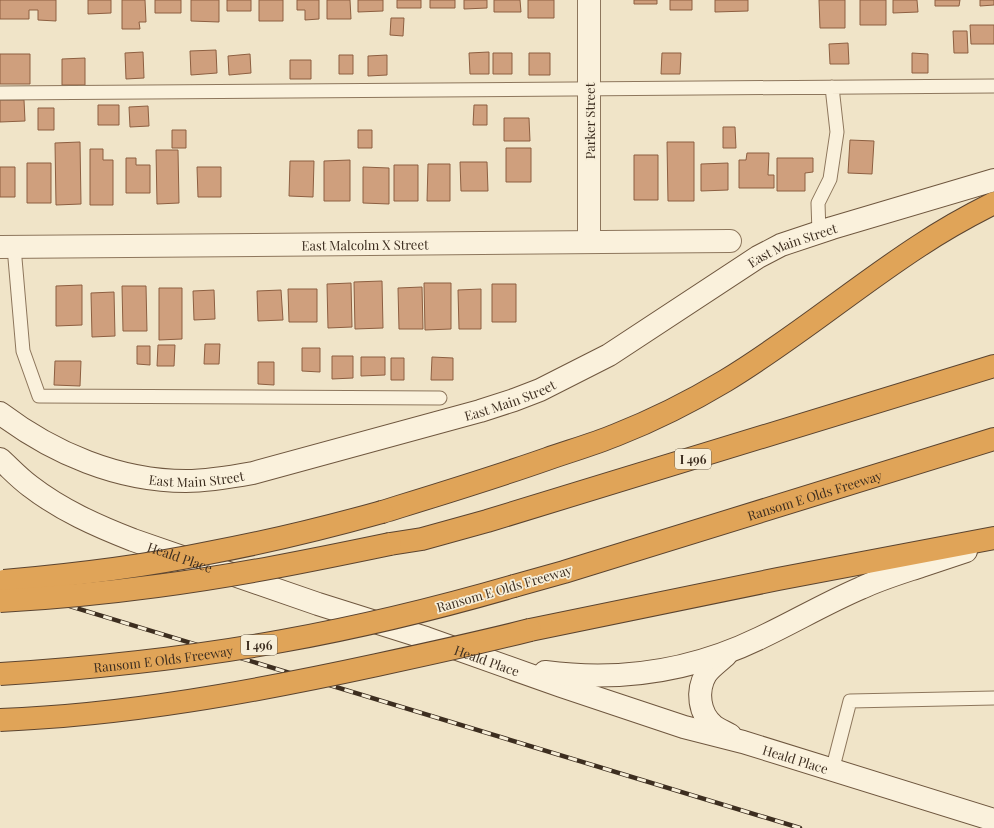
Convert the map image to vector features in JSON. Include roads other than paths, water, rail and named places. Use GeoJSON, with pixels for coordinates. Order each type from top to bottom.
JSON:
{"type":"FeatureCollection","features":[{"type":"Feature","properties":{"kind":"highway"},"geometry":{"type":"LineString","coordinates":[[0,581],[108,570],[190,557],[291,535],[382,512],[476,483],[588,445],[640,425],[684,404],[725,381],[769,353],[898,260],[962,219],[994,202]]}},
{"type":"Feature","properties":{"kind":"highway","name":"I 496"},"geometry":{"type":"LineString","coordinates":[[0,601],[54,598],[164,585],[243,573],[422,539],[487,521],[994,366]]}},
{"type":"Feature","properties":{"kind":"highway","name":"Ransom E Olds Freeway"},"geometry":{"type":"LineString","coordinates":[[0,674],[142,662],[236,649],[283,641],[425,610],[564,572],[994,439]]}},
{"type":"Feature","properties":{"kind":"highway"},"geometry":{"type":"LineString","coordinates":[[0,720],[95,713],[203,699],[336,674],[467,646],[530,630],[778,579],[994,538]]}},
{"type":"Feature","properties":{"kind":"street","name":"Parker Street"},"geometry":{"type":"LineString","coordinates":[[589,0],[589,242]]}},
{"type":"Feature","properties":{"kind":"street","name":"East Main Street"},"geometry":{"type":"LineString","coordinates":[[0,413],[32,436],[50,446],[98,466],[118,472],[142,477],[186,481],[228,478],[252,473],[480,411],[540,390],[609,356],[758,257],[781,245],[994,180]]}},
{"type":"Feature","properties":{"kind":"street","name":"East Malcolm X Street"},"geometry":{"type":"LineString","coordinates":[[7,247],[730,241]]}},
{"type":"Feature","properties":{"kind":"street","name":"Heald Place"},"geometry":{"type":"LineString","coordinates":[[0,459],[20,478],[49,499],[85,520],[133,540],[426,638],[561,686],[678,725],[743,742],[994,820]]}},
{"type":"Feature","properties":{"kind":"street"},"geometry":{"type":"LineString","coordinates":[[493,661],[552,673],[583,675],[612,676],[671,669],[731,650],[760,638],[867,585],[994,542]]}},
{"type":"Feature","properties":{"kind":"street"},"geometry":{"type":"LineString","coordinates":[[731,650],[706,675],[701,686],[700,700],[704,713],[714,726],[743,742]]}},
{"type":"Feature","properties":{"kind":"lane"},"geometry":{"type":"LineString","coordinates":[[0,93],[994,86]]}},
{"type":"Feature","properties":{"kind":"lane"},"geometry":{"type":"LineString","coordinates":[[819,233],[818,203],[830,179],[837,132],[832,87]]}},
{"type":"Feature","properties":{"kind":"lane"},"geometry":{"type":"LineString","coordinates":[[7,247],[23,350],[39,396],[440,398]]}},
{"type":"Feature","properties":{"kind":"lane"},"geometry":{"type":"LineString","coordinates":[[832,770],[850,701],[994,698]]}},
{"type":"Feature","properties":{"kind":"railway"},"geometry":{"type":"LineString","coordinates":[[0,585],[800,828]]}}]}
